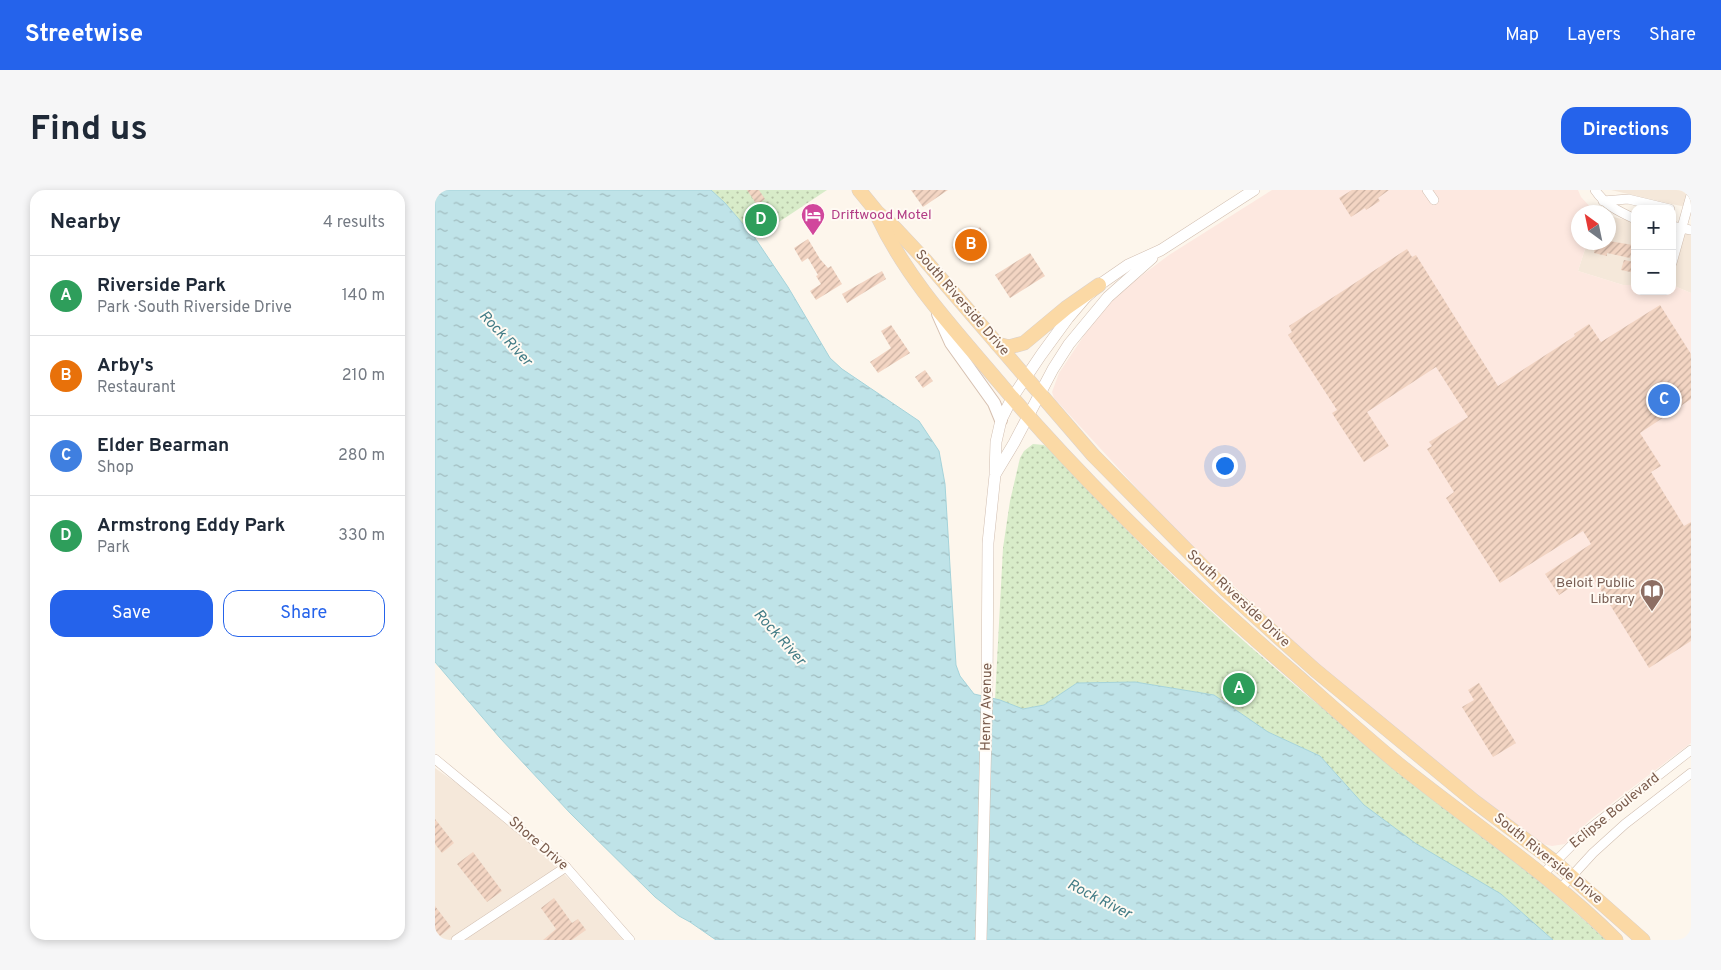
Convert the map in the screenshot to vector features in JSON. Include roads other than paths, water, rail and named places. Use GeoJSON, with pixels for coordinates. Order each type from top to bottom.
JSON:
{"type":"FeatureCollection","features":[{"type":"Feature","properties":{"kind":"main road","name":"South Riverside Drive"},"geometry":{"type":"LineString","coordinates":[[859,190],[877,212],[924,259],[1025,378],[1100,462],[1195,559],[1273,633],[1361,709],[1474,801],[1555,862],[1643,940]]}},
{"type":"Feature","properties":{"kind":"main road","name":"South Riverside Drive"},"geometry":{"type":"LineString","coordinates":[[877,212],[899,256],[934,305],[1028,417],[1155,547],[1236,622],[1394,760],[1443,801],[1560,889],[1616,940]]}},
{"type":"Feature","properties":{"kind":"main road"},"geometry":{"type":"LineString","coordinates":[[997,344],[1009,347],[1024,343],[1066,308],[1099,285]]}},
{"type":"Feature","properties":{"kind":"main road"},"geometry":{"type":"LineString","coordinates":[[934,305],[951,342],[994,403],[1001,420]]}},
{"type":"Feature","properties":{"kind":"street","name":"Henry Avenue"},"geometry":{"type":"LineString","coordinates":[[981,940],[987,692],[988,543],[995,475],[996,442],[1001,420],[1025,378],[1068,318],[1099,285],[1128,265],[1161,250],[1254,190]]}},
{"type":"Feature","properties":{"kind":"street"},"geometry":{"type":"LineString","coordinates":[[1427,190],[1434,200]]}},
{"type":"Feature","properties":{"kind":"street"},"geometry":{"type":"LineString","coordinates":[[1595,190],[1613,209],[1631,217]]}},
{"type":"Feature","properties":{"kind":"street"},"geometry":{"type":"LineString","coordinates":[[1674,250],[1677,227],[1688,213],[1691,195]]}},
{"type":"Feature","properties":{"kind":"street"},"geometry":{"type":"LineString","coordinates":[[1603,200],[1628,199],[1654,205]]}},
{"type":"Feature","properties":{"kind":"street"},"geometry":{"type":"LineString","coordinates":[[1677,227],[1691,230]]}},
{"type":"Feature","properties":{"kind":"street","name":"Henry Avenue"},"geometry":{"type":"LineString","coordinates":[[995,475],[1063,352],[1092,315],[1119,287],[1161,250]]}},
{"type":"Feature","properties":{"kind":"street","name":"Eclipse Boulevard"},"geometry":{"type":"LineString","coordinates":[[1542,875],[1583,834],[1691,750]]}},
{"type":"Feature","properties":{"kind":"street","name":"Shore Drive"},"geometry":{"type":"LineString","coordinates":[[436,763],[566,866],[630,940]]}},
{"type":"Feature","properties":{"kind":"street","name":"Eclipse Boulevard"},"geometry":{"type":"LineString","coordinates":[[1560,889],[1593,852],[1625,824],[1691,773]]}},
{"type":"Feature","properties":{"kind":"street"},"geometry":{"type":"LineString","coordinates":[[456,940],[566,866]]}},
{"type":"Feature","properties":{"kind":"water","name":"Rock River"},"geometry":{"type":"Polygon","coordinates":[[[435,190],[711,190],[725,203],[755,238],[788,287],[830,358],[842,369],[919,421],[939,451],[945,484],[956,665],[960,676],[974,694],[1000,700],[1023,709],[1044,705],[1077,683],[1135,682],[1214,695],[1268,732],[1320,756],[1364,805],[1415,843],[1501,894],[1553,940],[716,940],[679,916],[655,897],[570,813],[500,738],[435,662],[435,190]]]}},
{"type":"Feature","properties":{"kind":"place","name":"Armstrong Eddy Park"},"geometry":{"type":"Point","coordinates":[761,220]}},
{"type":"Feature","properties":{"kind":"place","name":"Driftwood Motel"},"geometry":{"type":"Point","coordinates":[813,236]}},
{"type":"Feature","properties":{"kind":"place","name":"Arby's"},"geometry":{"type":"Point","coordinates":[971,245]}},
{"type":"Feature","properties":{"kind":"place","name":"Elder Bearman"},"geometry":{"type":"Point","coordinates":[1664,400]}},
{"type":"Feature","properties":{"kind":"place","name":"Beloit Public Library"},"geometry":{"type":"Point","coordinates":[1652,612]}},
{"type":"Feature","properties":{"kind":"place","name":"Riverside Park"},"geometry":{"type":"Point","coordinates":[1239,689]}}]}
